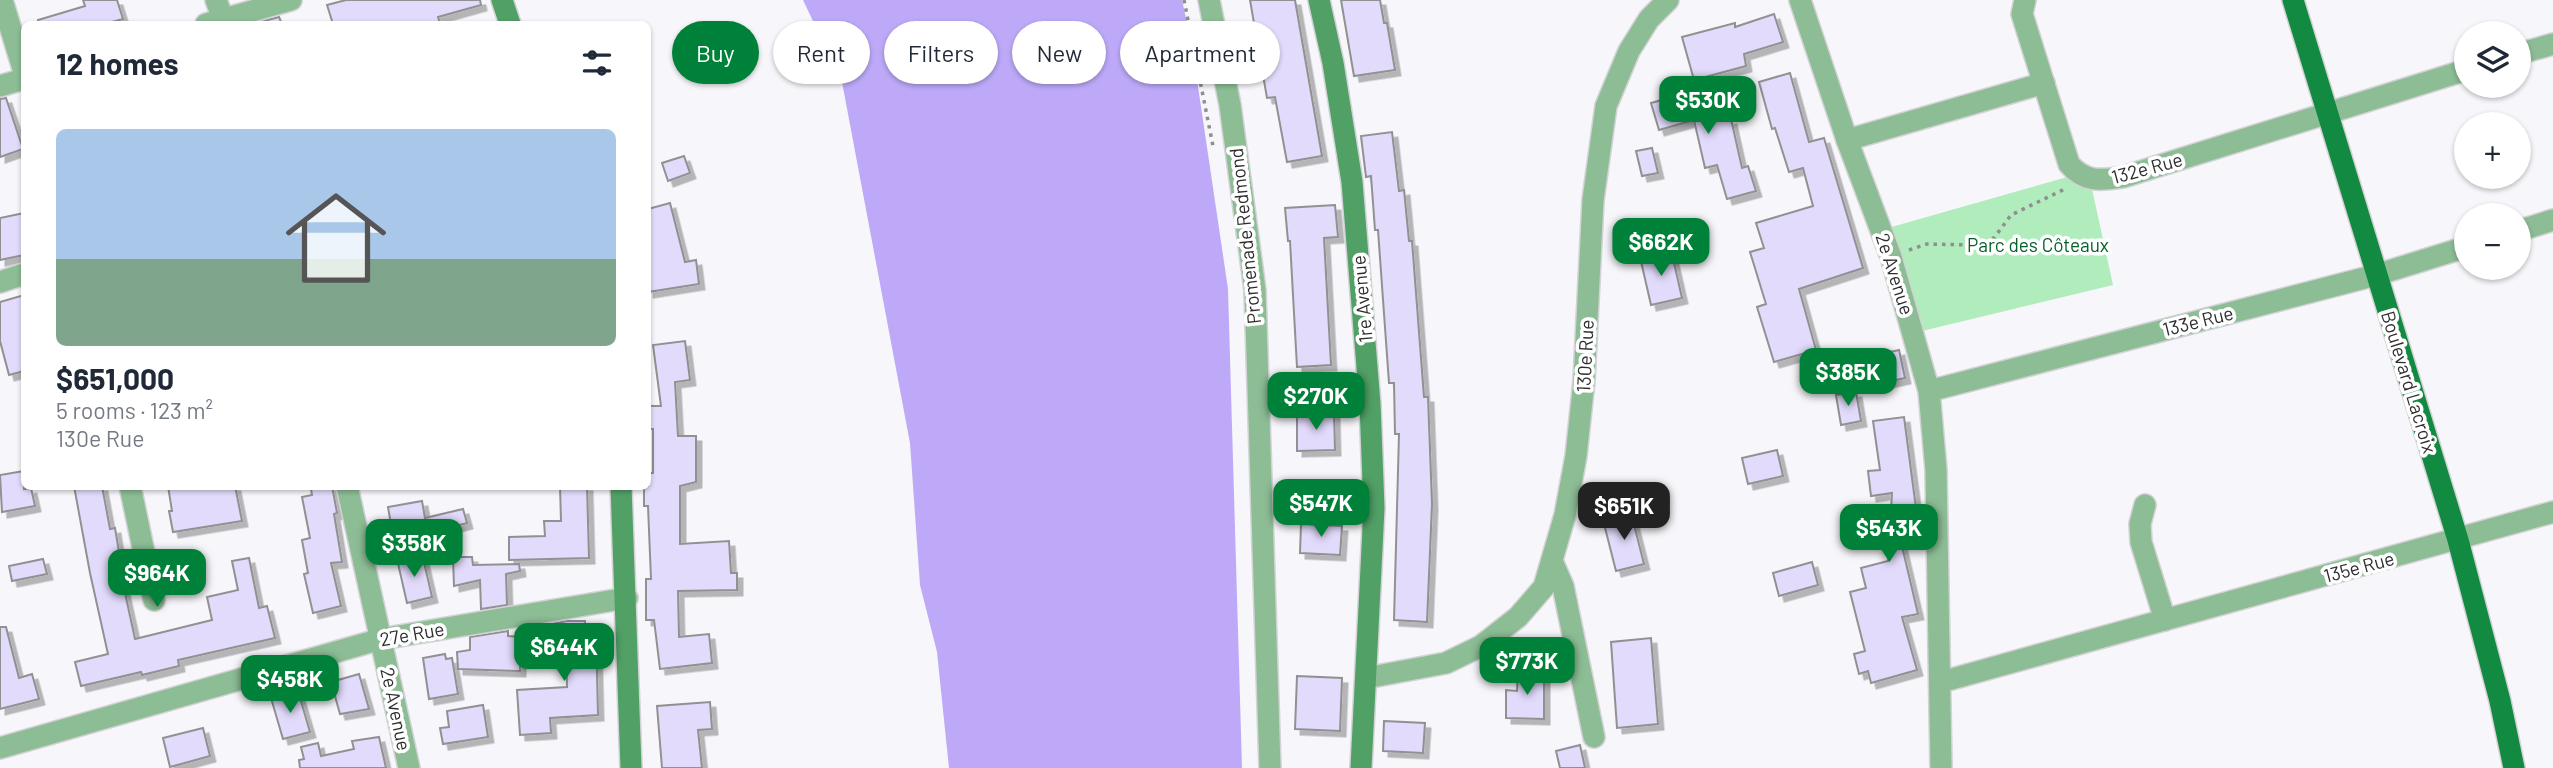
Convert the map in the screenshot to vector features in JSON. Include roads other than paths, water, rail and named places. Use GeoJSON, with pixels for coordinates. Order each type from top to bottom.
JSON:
{"type":"FeatureCollection","features":[{"type":"Feature","properties":{"kind":"main road","name":"Boulevard Lacroix"},"geometry":{"type":"LineString","coordinates":[[2293,0],[2458,540],[2500,701],[2514,768]]}},
{"type":"Feature","properties":{"kind":"street"},"geometry":{"type":"LineString","coordinates":[[2,0],[21,62]]}},
{"type":"Feature","properties":{"kind":"street"},"geometry":{"type":"LineString","coordinates":[[218,17],[291,0]]}},
{"type":"Feature","properties":{"kind":"street"},"geometry":{"type":"LineString","coordinates":[[502,0],[509,21]]}},
{"type":"Feature","properties":{"kind":"street","name":"Promenade Redmond"},"geometry":{"type":"LineString","coordinates":[[1209,0],[1230,104],[1255,290],[1270,768]]}},
{"type":"Feature","properties":{"kind":"street","name":"1re Avenue"},"geometry":{"type":"LineString","coordinates":[[1319,0],[1333,63],[1352,182],[1369,391],[1374,508],[1361,768]]}},
{"type":"Feature","properties":{"kind":"street","name":"130e Rue"},"geometry":{"type":"LineString","coordinates":[[1366,678],[1446,663],[1481,646],[1518,617],[1544,587],[1565,515],[1576,456],[1584,381],[1593,200],[1606,106],[1629,51],[1649,19],[1668,0]]}},
{"type":"Feature","properties":{"kind":"street","name":"2e Avenue"},"geometry":{"type":"LineString","coordinates":[[1800,0],[1847,140],[1891,257],[1929,391],[1936,470],[1941,768]]}},
{"type":"Feature","properties":{"kind":"street","name":"132e Rue"},"geometry":{"type":"LineString","coordinates":[[2025,0],[2022,14],[2069,164],[2078,174],[2090,180],[2123,177],[2454,74]]}},
{"type":"Feature","properties":{"kind":"street"},"geometry":{"type":"LineString","coordinates":[[2531,50],[2553,44]]}},
{"type":"Feature","properties":{"kind":"street"},"geometry":{"type":"LineString","coordinates":[[0,86],[21,80]]}},
{"type":"Feature","properties":{"kind":"street"},"geometry":{"type":"LineString","coordinates":[[1847,140],[2044,83]]}},
{"type":"Feature","properties":{"kind":"street"},"geometry":{"type":"LineString","coordinates":[[2531,227],[2553,220]]}},
{"type":"Feature","properties":{"kind":"street","name":"133e Rue"},"geometry":{"type":"LineString","coordinates":[[1929,391],[2376,275],[2454,251]]}},
{"type":"Feature","properties":{"kind":"street"},"geometry":{"type":"LineString","coordinates":[[0,282],[21,275]]}},
{"type":"Feature","properties":{"kind":"street"},"geometry":{"type":"LineString","coordinates":[[131,490],[154,600]]}},
{"type":"Feature","properties":{"kind":"street","name":"2e Avenue"},"geometry":{"type":"LineString","coordinates":[[348,490],[409,768]]}},
{"type":"Feature","properties":{"kind":"street"},"geometry":{"type":"LineString","coordinates":[[621,490],[631,768]]}},
{"type":"Feature","properties":{"kind":"street"},"geometry":{"type":"LineString","coordinates":[[2146,505],[2140,524],[2141,542],[2165,620]]}},
{"type":"Feature","properties":{"kind":"street","name":"135e Rue"},"geometry":{"type":"LineString","coordinates":[[1941,682],[2553,512]]}},
{"type":"Feature","properties":{"kind":"street"},"geometry":{"type":"LineString","coordinates":[[1552,561],[1563,586],[1594,737]]}},
{"type":"Feature","properties":{"kind":"street","name":"27e Rue"},"geometry":{"type":"LineString","coordinates":[[0,748],[381,639],[626,598]]}},
{"type":"Feature","properties":{"kind":"park label","name":"Parc des Côteaux"},"geometry":{"type":"Point","coordinates":[2038,245]}}]}
